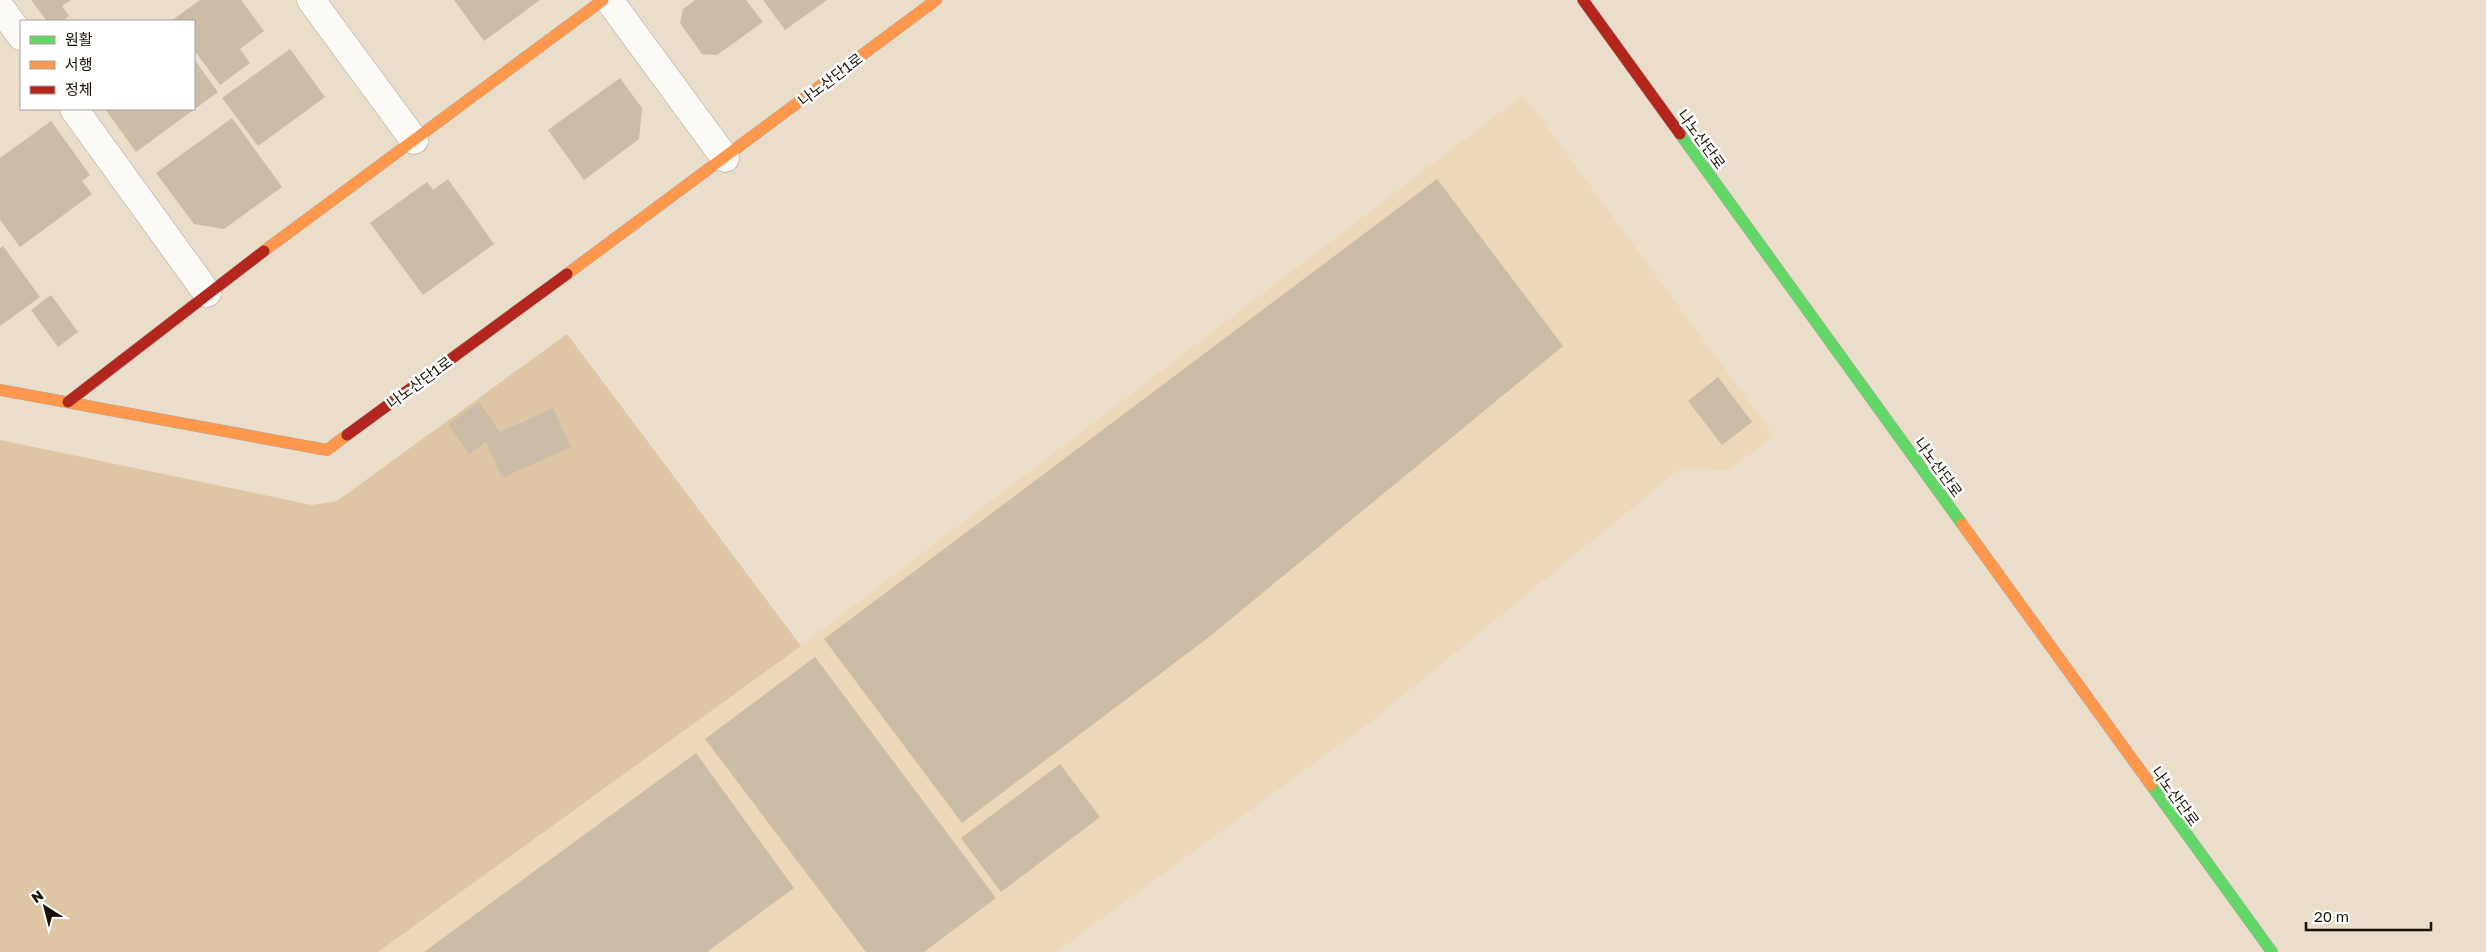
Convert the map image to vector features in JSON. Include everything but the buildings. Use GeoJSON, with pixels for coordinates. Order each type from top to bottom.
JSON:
{"type":"FeatureCollection","features":[{"type":"Feature","properties":{"kind":"street"},"geometry":{"type":"LineString","coordinates":[[311,0],[414,140]]}},
{"type":"Feature","properties":{"kind":"street"},"geometry":{"type":"LineString","coordinates":[[68,402],[207,293],[603,0]]}},
{"type":"Feature","properties":{"kind":"street"},"geometry":{"type":"LineString","coordinates":[[609,0],[725,158]]}},
{"type":"Feature","properties":{"kind":"street","name":"나노산단1로"},"geometry":{"type":"LineString","coordinates":[[0,390],[327,450],[725,158],[936,0]]}},
{"type":"Feature","properties":{"kind":"street","name":"나노산단로"},"geometry":{"type":"LineString","coordinates":[[1583,0],[2272,952]]}},
{"type":"Feature","properties":{"kind":"street"},"geometry":{"type":"LineString","coordinates":[[0,7],[20,35]]}},
{"type":"Feature","properties":{"kind":"street"},"geometry":{"type":"LineString","coordinates":[[75,110],[207,293]]}},
{"type":"Feature","properties":{"kind":"shaded area"},"geometry":{"type":"Polygon","coordinates":[[[1523,95],[1774,436],[1728,470],[1681,468],[1369,723],[1056,952],[378,952],[801,646],[1523,95]]]}},
{"type":"Feature","properties":{"kind":"shaded area"},"geometry":{"type":"Polygon","coordinates":[[[567,334],[801,646],[378,952],[0,952],[0,440],[312,505],[337,501],[567,334]]]}},
{"type":"Feature","properties":{"kind":"traffic: fast"},"geometry":{"type":"LineString","coordinates":[[1680,134],[1962,524]]}},
{"type":"Feature","properties":{"kind":"traffic: fast"},"geometry":{"type":"LineString","coordinates":[[2151,785],[2272,952]]}},
{"type":"Feature","properties":{"kind":"traffic: slow"},"geometry":{"type":"LineString","coordinates":[[264,251],[603,0]]}},
{"type":"Feature","properties":{"kind":"traffic: slow"},"geometry":{"type":"LineString","coordinates":[[567,274],[936,0]]}},
{"type":"Feature","properties":{"kind":"traffic: slow"},"geometry":{"type":"LineString","coordinates":[[0,390],[327,450],[347,435]]}},
{"type":"Feature","properties":{"kind":"traffic: slow"},"geometry":{"type":"LineString","coordinates":[[1962,524],[2151,785]]}},
{"type":"Feature","properties":{"kind":"traffic: jam"},"geometry":{"type":"LineString","coordinates":[[1583,0],[1680,134]]}},
{"type":"Feature","properties":{"kind":"traffic: jam"},"geometry":{"type":"LineString","coordinates":[[68,402],[264,251]]}},
{"type":"Feature","properties":{"kind":"traffic: jam"},"geometry":{"type":"LineString","coordinates":[[347,435],[567,274]]}}]}
